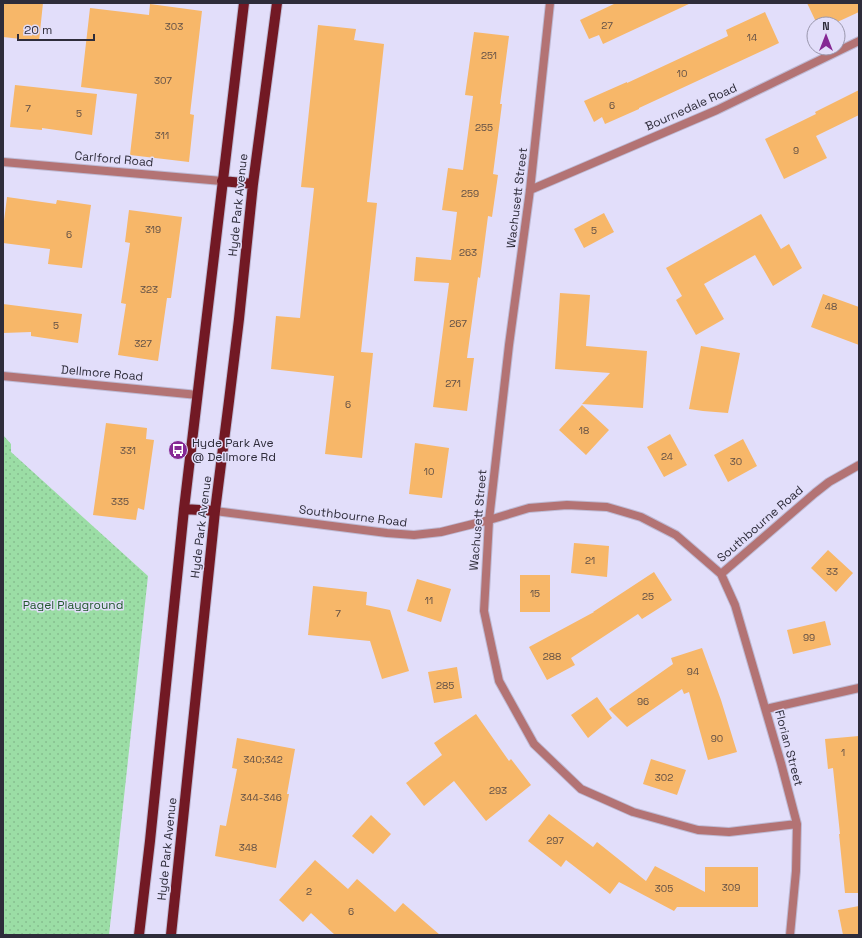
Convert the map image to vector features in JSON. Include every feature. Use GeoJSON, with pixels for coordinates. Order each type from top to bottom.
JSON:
{"type":"FeatureCollection","features":[{"type":"Feature","properties":{"kind":"main road","name":"Hyde Park Avenue"},"geometry":{"type":"LineString","coordinates":[[139,935],[184,509],[244,3]]}},
{"type":"Feature","properties":{"kind":"main road","name":"Hyde Park Avenue"},"geometry":{"type":"LineString","coordinates":[[171,935],[215,511],[238,327],[252,184],[277,3]]}},
{"type":"Feature","properties":{"kind":"main road"},"geometry":{"type":"LineString","coordinates":[[222,181],[252,184]]}},
{"type":"Feature","properties":{"kind":"main road"},"geometry":{"type":"LineString","coordinates":[[184,509],[215,511]]}},
{"type":"Feature","properties":{"kind":"street","name":"Wachusett Street"},"geometry":{"type":"LineString","coordinates":[[550,3],[530,190],[508,353],[489,520],[484,611],[499,681],[534,744],[581,789],[633,812],[698,830],[729,832],[797,824]]}},
{"type":"Feature","properties":{"kind":"street","name":"Bournedale Road"},"geometry":{"type":"LineString","coordinates":[[530,190],[717,110],[859,41]]}},
{"type":"Feature","properties":{"kind":"street","name":"Carlford Road"},"geometry":{"type":"LineString","coordinates":[[3,162],[222,181]]}},
{"type":"Feature","properties":{"kind":"street","name":"Dellmore Road"},"geometry":{"type":"LineString","coordinates":[[3,376],[198,395]]}},
{"type":"Feature","properties":{"kind":"street","name":"Southbourne Road"},"geometry":{"type":"LineString","coordinates":[[215,511],[387,533],[414,535],[441,532],[529,508],[567,505],[607,507],[642,518],[676,535],[721,574],[815,493],[829,482],[859,465]]}},
{"type":"Feature","properties":{"kind":"street","name":"Florian Street"},"geometry":{"type":"LineString","coordinates":[[721,574],[735,605],[766,709],[797,824],[796,871],[790,935]]}},
{"type":"Feature","properties":{"kind":"street"},"geometry":{"type":"LineString","coordinates":[[766,709],[859,688]]}},
{"type":"Feature","properties":{"kind":"green space","name":"Pagel Playground"},"geometry":{"type":"Polygon","coordinates":[[[3,435],[11,444],[11,452],[148,576],[109,935],[3,935],[3,435]]]}},
{"type":"Feature","properties":{"kind":"building"},"geometry":{"type":"Polygon","coordinates":[[[3,3],[43,3],[39,41],[3,37],[3,3]]]}},
{"type":"Feature","properties":{"kind":"building"},"geometry":{"type":"Polygon","coordinates":[[[616,3],[691,3],[603,44],[599,35],[589,39],[580,20],[616,3]]]}},
{"type":"Feature","properties":{"kind":"building"},"geometry":{"type":"Polygon","coordinates":[[[807,3],[859,3],[859,12],[846,18],[846,16],[813,16],[807,3]]]}},
{"type":"Feature","properties":{"kind":"building"},"geometry":{"type":"Polygon","coordinates":[[[150,4],[202,11],[190,114],[194,115],[189,162],[130,155],[137,94],[81,87],[90,8],[149,15],[150,4]]]}},
{"type":"Feature","properties":{"kind":"building"},"geometry":{"type":"Polygon","coordinates":[[[765,12],[779,43],[605,124],[602,117],[594,122],[584,101],[627,83],[728,36],[726,30],[765,12]]]}},
{"type":"Feature","properties":{"kind":"building"},"geometry":{"type":"Polygon","coordinates":[[[318,25],[356,29],[354,40],[384,44],[367,202],[377,203],[361,352],[373,353],[362,458],[325,454],[334,376],[271,369],[276,316],[300,318],[314,188],[301,187],[318,25]]]}},
{"type":"Feature","properties":{"kind":"building"},"geometry":{"type":"Polygon","coordinates":[[[474,32],[509,36],[493,174],[498,175],[492,217],[488,216],[467,358],[474,358],[467,411],[433,407],[449,283],[414,281],[416,257],[451,260],[457,212],[442,210],[448,168],[463,170],[473,96],[465,95],[474,32]]]}},
{"type":"Feature","properties":{"kind":"building"},"geometry":{"type":"Polygon","coordinates":[[[15,85],[97,94],[92,135],[42,128],[42,130],[10,127],[15,85]]]}},
{"type":"Feature","properties":{"kind":"building"},"geometry":{"type":"Polygon","coordinates":[[[859,90],[859,115],[816,136],[827,158],[784,179],[765,139],[816,114],[815,112],[859,90]]]}},
{"type":"Feature","properties":{"kind":"building"},"geometry":{"type":"Polygon","coordinates":[[[7,197],[56,204],[57,200],[91,205],[82,268],[48,264],[50,249],[3,243],[3,229],[7,197]]]}},
{"type":"Feature","properties":{"kind":"building"},"geometry":{"type":"Polygon","coordinates":[[[129,210],[182,217],[171,298],[167,298],[158,361],[118,355],[126,304],[121,303],[130,243],[125,242],[129,210]]]}},
{"type":"Feature","properties":{"kind":"building"},"geometry":{"type":"Polygon","coordinates":[[[604,213],[614,232],[584,248],[574,229],[604,213]]]}},
{"type":"Feature","properties":{"kind":"building"},"geometry":{"type":"Polygon","coordinates":[[[761,214],[781,249],[789,244],[802,268],[773,286],[755,255],[704,284],[724,319],[696,335],[676,300],[682,296],[666,268],[761,214]]]}},
{"type":"Feature","properties":{"kind":"building"},"geometry":{"type":"Polygon","coordinates":[[[560,293],[590,295],[586,346],[647,351],[643,408],[582,404],[610,373],[555,369],[560,293]]]}},
{"type":"Feature","properties":{"kind":"building"},"geometry":{"type":"Polygon","coordinates":[[[823,294],[859,307],[859,345],[811,327],[823,294]]]}},
{"type":"Feature","properties":{"kind":"building"},"geometry":{"type":"Polygon","coordinates":[[[3,304],[82,314],[78,343],[31,336],[31,332],[3,333],[3,304]]]}},
{"type":"Feature","properties":{"kind":"building"},"geometry":{"type":"Polygon","coordinates":[[[701,346],[740,353],[728,413],[689,409],[701,346]]]}},
{"type":"Feature","properties":{"kind":"building"},"geometry":{"type":"Polygon","coordinates":[[[582,405],[609,430],[586,455],[559,430],[582,405]]]}},
{"type":"Feature","properties":{"kind":"building"},"geometry":{"type":"Polygon","coordinates":[[[106,423],[147,428],[146,439],[154,440],[144,510],[138,508],[136,520],[93,515],[106,423]]]}},
{"type":"Feature","properties":{"kind":"building"},"geometry":{"type":"Polygon","coordinates":[[[670,434],[687,465],[664,477],[647,447],[670,434]]]}},
{"type":"Feature","properties":{"kind":"building"},"geometry":{"type":"Polygon","coordinates":[[[743,439],[757,466],[728,482],[714,455],[743,439]]]}},
{"type":"Feature","properties":{"kind":"building"},"geometry":{"type":"Polygon","coordinates":[[[415,443],[449,448],[442,498],[409,494],[415,443]]]}},
{"type":"Feature","properties":{"kind":"building"},"geometry":{"type":"Polygon","coordinates":[[[574,543],[609,546],[607,577],[571,573],[574,543]]]}},
{"type":"Feature","properties":{"kind":"building"},"geometry":{"type":"Polygon","coordinates":[[[828,550],[853,573],[836,592],[811,568],[828,550]]]}},
{"type":"Feature","properties":{"kind":"building"},"geometry":{"type":"Polygon","coordinates":[[[654,572],[672,600],[642,619],[638,614],[571,658],[575,665],[547,680],[529,647],[594,612],[654,572]]]}},
{"type":"Feature","properties":{"kind":"building"},"geometry":{"type":"Polygon","coordinates":[[[520,575],[550,575],[550,612],[520,612],[520,575]]]}},
{"type":"Feature","properties":{"kind":"building"},"geometry":{"type":"Polygon","coordinates":[[[417,579],[451,589],[441,622],[407,611],[417,579]]]}},
{"type":"Feature","properties":{"kind":"building"},"geometry":{"type":"Polygon","coordinates":[[[313,586],[367,592],[366,605],[390,610],[409,671],[382,679],[370,641],[308,635],[313,586]]]}},
{"type":"Feature","properties":{"kind":"building"},"geometry":{"type":"Polygon","coordinates":[[[825,621],[831,645],[793,654],[787,630],[825,621]]]}},
{"type":"Feature","properties":{"kind":"building"},"geometry":{"type":"Polygon","coordinates":[[[702,648],[721,700],[737,752],[708,760],[689,692],[684,694],[682,689],[627,727],[609,709],[673,664],[671,658],[702,648]]]}},
{"type":"Feature","properties":{"kind":"building"},"geometry":{"type":"Polygon","coordinates":[[[457,667],[462,698],[434,703],[428,672],[457,667]]]}},
{"type":"Feature","properties":{"kind":"building"},"geometry":{"type":"Polygon","coordinates":[[[597,697],[612,718],[588,738],[571,715],[597,697]]]}},
{"type":"Feature","properties":{"kind":"building"},"geometry":{"type":"Polygon","coordinates":[[[476,714],[509,761],[511,759],[531,785],[486,821],[454,781],[424,806],[406,783],[442,755],[434,743],[476,714]]]}},
{"type":"Feature","properties":{"kind":"building"},"geometry":{"type":"Polygon","coordinates":[[[859,736],[859,893],[845,893],[833,768],[828,769],[825,739],[859,736]]]}},
{"type":"Feature","properties":{"kind":"building"},"geometry":{"type":"Polygon","coordinates":[[[237,738],[295,749],[276,868],[215,856],[220,825],[226,826],[237,769],[232,768],[237,738]]]}},
{"type":"Feature","properties":{"kind":"building"},"geometry":{"type":"Polygon","coordinates":[[[651,759],[686,770],[677,795],[643,784],[651,759]]]}},
{"type":"Feature","properties":{"kind":"building"},"geometry":{"type":"Polygon","coordinates":[[[549,814],[593,847],[597,842],[646,881],[655,866],[705,892],[705,867],[758,867],[758,907],[677,907],[674,911],[619,882],[610,894],[566,860],[561,867],[528,841],[549,814]]]}},
{"type":"Feature","properties":{"kind":"building"},"geometry":{"type":"Polygon","coordinates":[[[371,815],[391,834],[373,854],[352,836],[371,815]]]}},
{"type":"Feature","properties":{"kind":"building"},"geometry":{"type":"Polygon","coordinates":[[[315,860],[348,889],[357,879],[395,912],[403,903],[440,935],[335,935],[311,913],[303,922],[279,900],[315,860]]]}},
{"type":"Feature","properties":{"kind":"building"},"geometry":{"type":"Polygon","coordinates":[[[859,906],[859,935],[843,935],[838,910],[859,906]]]}},
{"type":"Feature","properties":{"kind":"place","name":"Hyde Park Ave @ Dellmore Rd"},"geometry":{"type":"Point","coordinates":[178,450]}}]}
